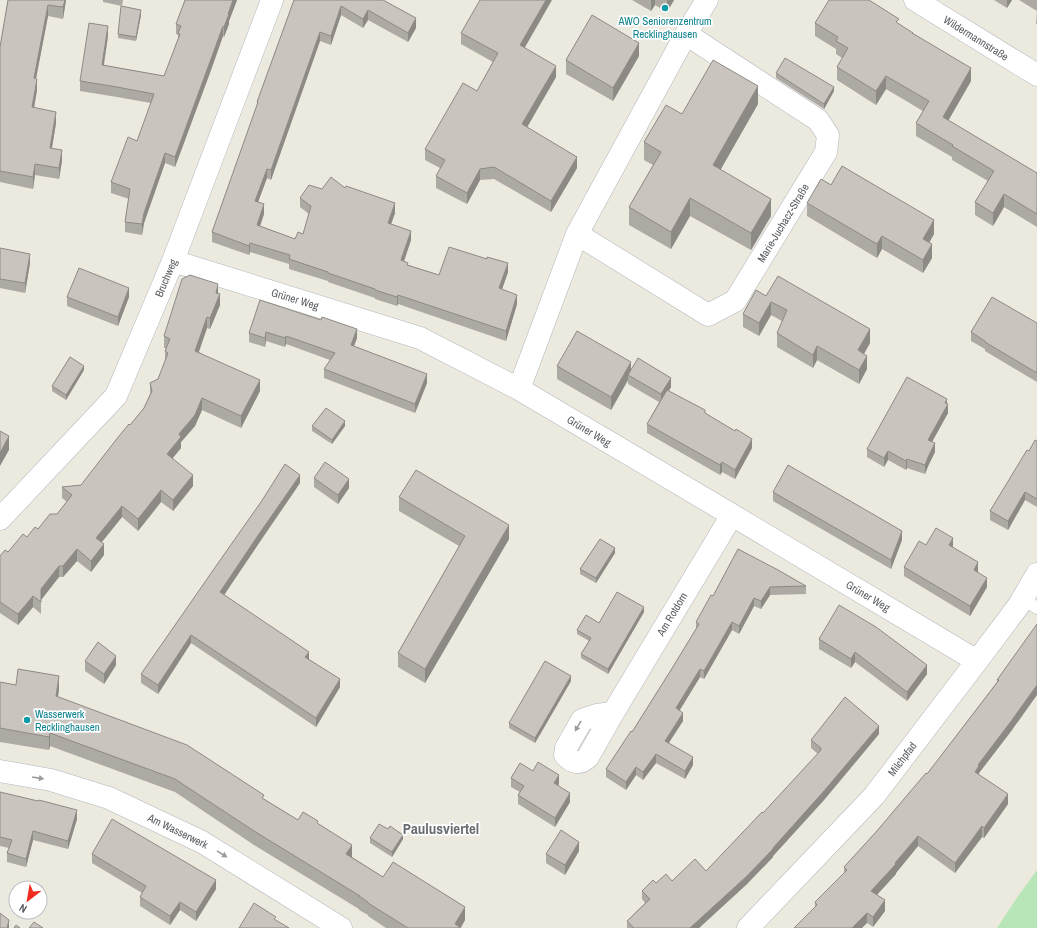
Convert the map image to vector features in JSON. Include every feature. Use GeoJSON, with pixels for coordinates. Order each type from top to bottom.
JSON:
{"type":"FeatureCollection","features":[{"type":"Feature","properties":{"kind":"street","name":"Bruchweg"},"geometry":{"type":"LineString","coordinates":[[0,519],[116,396],[173,261],[272,0]]}},
{"type":"Feature","properties":{"kind":"street"},"geometry":{"type":"LineString","coordinates":[[519,389],[577,234],[686,34],[707,0]]}},
{"type":"Feature","properties":{"kind":"street","name":"Wildermannstraße"},"geometry":{"type":"LineString","coordinates":[[915,0],[1037,75]]}},
{"type":"Feature","properties":{"kind":"street","name":"Marie-Juchacz-Straße"},"geometry":{"type":"LineString","coordinates":[[577,234],[708,315],[735,301],[826,152],[828,135],[818,120],[686,34]]}},
{"type":"Feature","properties":{"kind":"street","name":"Grüner Weg"},"geometry":{"type":"LineString","coordinates":[[173,261],[420,338],[519,389],[977,661]]}},
{"type":"Feature","properties":{"kind":"street","name":"Am Rotdorn"},"geometry":{"type":"LineString","coordinates":[[613,713],[732,515]]}},
{"type":"Feature","properties":{"kind":"street","name":"Milchpfad"},"geometry":{"type":"LineString","coordinates":[[748,928],[874,796],[977,661],[1030,603],[1037,574]]}},
{"type":"Feature","properties":{"kind":"street","name":"Am Wasserwerk"},"geometry":{"type":"LineString","coordinates":[[0,772],[52,780],[110,798],[202,842],[341,928]]}},
{"type":"Feature","properties":{"kind":"green space"},"geometry":{"type":"Polygon","coordinates":[[[1037,870],[1037,928],[997,928],[1016,899],[1037,870]]]}},
{"type":"Feature","properties":{"kind":"building"},"geometry":{"type":"Polygon","coordinates":[[[8,0],[65,0],[63,7],[48,5],[34,78],[37,79],[32,107],[56,112],[50,148],[62,150],[59,168],[35,164],[33,177],[0,171],[0,47],[8,0]]]}},
{"type":"Feature","properties":{"kind":"building"},"geometry":{"type":"Polygon","coordinates":[[[185,0],[233,0],[175,157],[165,153],[144,213],[142,224],[125,222],[130,189],[111,182],[128,137],[137,141],[154,94],[80,81],[89,23],[108,26],[102,65],[164,76],[180,34],[178,33],[181,26],[176,24],[185,0]]]}},
{"type":"Feature","properties":{"kind":"building"},"geometry":{"type":"Polygon","coordinates":[[[294,0],[383,0],[416,18],[408,33],[368,10],[363,19],[341,6],[331,36],[320,32],[271,170],[267,169],[255,201],[264,204],[257,225],[295,239],[298,232],[303,234],[311,206],[300,198],[309,185],[322,189],[331,177],[345,188],[346,186],[395,203],[388,223],[411,231],[401,260],[408,263],[407,265],[439,275],[449,247],[487,259],[487,257],[508,263],[499,288],[517,295],[506,331],[398,295],[397,297],[375,290],[289,259],[290,255],[250,243],[249,246],[212,232],[294,0]]]}},
{"type":"Feature","properties":{"kind":"building"},"geometry":{"type":"Polygon","coordinates":[[[480,0],[546,0],[520,45],[556,66],[522,124],[577,157],[551,201],[494,167],[480,169],[467,193],[436,176],[445,160],[425,149],[463,83],[477,91],[498,53],[461,33],[480,0]]]}},
{"type":"Feature","properties":{"kind":"building"},"geometry":{"type":"Polygon","coordinates":[[[829,0],[869,0],[899,19],[896,22],[912,33],[971,68],[943,117],[1037,173],[1037,214],[1004,194],[993,213],[975,202],[994,171],[916,123],[929,101],[886,76],[876,91],[837,67],[848,48],[836,41],[838,37],[815,23],[829,0]]]}},
{"type":"Feature","properties":{"kind":"building"},"geometry":{"type":"Polygon","coordinates":[[[121,6],[141,10],[136,37],[118,34],[121,6]]]}},
{"type":"Feature","properties":{"kind":"building"},"geometry":{"type":"Polygon","coordinates":[[[592,15],[639,43],[613,88],[566,60],[592,15]]]}},
{"type":"Feature","properties":{"kind":"building"},"geometry":{"type":"Polygon","coordinates":[[[785,58],[834,87],[824,104],[776,73],[785,58]]]}},
{"type":"Feature","properties":{"kind":"building"},"geometry":{"type":"Polygon","coordinates":[[[713,60],[758,86],[713,165],[771,199],[751,233],[690,198],[671,232],[629,207],[661,152],[644,142],[666,105],[682,114],[713,60]]]}},
{"type":"Feature","properties":{"kind":"building"},"geometry":{"type":"Polygon","coordinates":[[[842,166],[934,220],[923,239],[932,244],[923,260],[882,236],[877,244],[807,203],[821,179],[831,185],[842,166]]]}},
{"type":"Feature","properties":{"kind":"building"},"geometry":{"type":"Polygon","coordinates":[[[0,248],[30,254],[25,283],[0,279],[0,248]]]}},
{"type":"Feature","properties":{"kind":"building"},"geometry":{"type":"Polygon","coordinates":[[[79,268],[129,288],[118,317],[67,297],[79,268]]]}},
{"type":"Feature","properties":{"kind":"building"},"geometry":{"type":"Polygon","coordinates":[[[190,275],[218,284],[216,293],[220,294],[210,318],[207,317],[195,351],[260,380],[241,416],[202,398],[195,415],[179,434],[181,437],[167,454],[193,475],[173,500],[161,490],[138,519],[122,506],[96,538],[104,544],[91,561],[77,549],[63,566],[59,566],[41,589],[41,602],[33,596],[18,614],[0,602],[0,556],[5,550],[8,552],[23,534],[27,537],[35,527],[38,529],[50,514],[57,514],[72,495],[62,487],[81,485],[119,436],[144,408],[152,391],[150,383],[158,379],[168,353],[165,351],[170,339],[164,336],[182,279],[190,275]]]}},
{"type":"Feature","properties":{"kind":"building"},"geometry":{"type":"Polygon","coordinates":[[[778,276],[870,329],[858,350],[867,356],[859,370],[817,346],[813,355],[777,333],[787,310],[771,302],[759,323],[743,314],[756,290],[766,296],[778,276]]]}},
{"type":"Feature","properties":{"kind":"building"},"geometry":{"type":"Polygon","coordinates":[[[992,297],[1037,323],[1037,373],[971,332],[992,297]]]}},
{"type":"Feature","properties":{"kind":"building"},"geometry":{"type":"Polygon","coordinates":[[[260,300],[321,320],[322,317],[357,329],[351,345],[427,374],[415,404],[324,369],[335,353],[286,336],[285,338],[266,332],[265,338],[249,333],[260,300]]]}},
{"type":"Feature","properties":{"kind":"building"},"geometry":{"type":"Polygon","coordinates":[[[577,331],[631,362],[611,397],[557,366],[577,331]]]}},
{"type":"Feature","properties":{"kind":"building"},"geometry":{"type":"Polygon","coordinates":[[[70,357],[84,366],[66,395],[52,386],[70,357]]]}},
{"type":"Feature","properties":{"kind":"building"},"geometry":{"type":"Polygon","coordinates":[[[638,358],[671,378],[661,394],[628,375],[638,358]]]}},
{"type":"Feature","properties":{"kind":"building"},"geometry":{"type":"Polygon","coordinates":[[[907,377],[947,399],[945,403],[948,404],[928,440],[935,443],[925,465],[907,459],[906,461],[888,451],[884,458],[867,449],[907,377]]]}},
{"type":"Feature","properties":{"kind":"building"},"geometry":{"type":"Polygon","coordinates":[[[667,390],[705,410],[705,413],[735,431],[736,429],[752,439],[735,470],[722,462],[720,465],[647,424],[667,390]]]}},
{"type":"Feature","properties":{"kind":"building"},"geometry":{"type":"Polygon","coordinates":[[[326,408],[345,421],[332,440],[312,426],[326,408]]]}},
{"type":"Feature","properties":{"kind":"building"},"geometry":{"type":"Polygon","coordinates":[[[0,431],[9,436],[0,453],[0,431]]]}},
{"type":"Feature","properties":{"kind":"building"},"geometry":{"type":"Polygon","coordinates":[[[1035,440],[1037,441],[1037,499],[1025,492],[1008,521],[990,511],[1027,450],[1029,451],[1035,440]]]}},
{"type":"Feature","properties":{"kind":"building"},"geometry":{"type":"Polygon","coordinates":[[[325,462],[349,479],[338,495],[314,478],[325,462]]]}},
{"type":"Feature","properties":{"kind":"building"},"geometry":{"type":"Polygon","coordinates":[[[285,464],[300,475],[220,592],[309,652],[305,657],[340,679],[316,718],[191,635],[158,685],[141,674],[261,502],[285,464]]]}},
{"type":"Feature","properties":{"kind":"building"},"geometry":{"type":"Polygon","coordinates":[[[788,465],[902,531],[891,560],[773,492],[788,465]]]}},
{"type":"Feature","properties":{"kind":"building"},"geometry":{"type":"Polygon","coordinates":[[[416,470],[509,525],[425,669],[398,653],[465,536],[399,497],[416,470]]]}},
{"type":"Feature","properties":{"kind":"building"},"geometry":{"type":"Polygon","coordinates":[[[936,528],[953,538],[949,545],[978,562],[974,570],[987,578],[970,606],[904,567],[919,541],[926,545],[936,528]]]}},
{"type":"Feature","properties":{"kind":"building"},"geometry":{"type":"Polygon","coordinates":[[[600,539],[615,548],[596,578],[580,569],[600,539]]]}},
{"type":"Feature","properties":{"kind":"building"},"geometry":{"type":"Polygon","coordinates":[[[738,549],[806,586],[770,587],[761,601],[754,598],[739,626],[732,622],[704,671],[700,669],[676,708],[683,713],[665,741],[693,757],[685,771],[656,754],[643,772],[636,767],[626,782],[606,769],[631,731],[632,732],[699,624],[696,622],[711,595],[713,596],[738,549]]]}},
{"type":"Feature","properties":{"kind":"building"},"geometry":{"type":"Polygon","coordinates":[[[617,592],[644,607],[608,669],[581,654],[591,638],[577,630],[586,615],[599,623],[617,592]]]}},
{"type":"Feature","properties":{"kind":"building"},"geometry":{"type":"Polygon","coordinates":[[[839,605],[876,627],[927,665],[907,692],[855,652],[851,659],[819,639],[839,605]]]}},
{"type":"Feature","properties":{"kind":"building"},"geometry":{"type":"Polygon","coordinates":[[[1037,624],[1037,685],[978,765],[979,766],[975,772],[1008,794],[984,828],[982,826],[955,863],[918,836],[895,863],[896,864],[871,891],[885,900],[873,917],[867,913],[852,928],[794,928],[817,905],[815,902],[847,870],[844,867],[926,773],[927,774],[999,680],[997,680],[1037,624]]]}},
{"type":"Feature","properties":{"kind":"building"},"geometry":{"type":"Polygon","coordinates":[[[98,642],[116,656],[104,674],[85,661],[98,642]]]}},
{"type":"Feature","properties":{"kind":"building"},"geometry":{"type":"Polygon","coordinates":[[[545,661],[571,676],[535,738],[509,723],[545,661]]]}},
{"type":"Feature","properties":{"kind":"building"},"geometry":{"type":"Polygon","coordinates":[[[18,669],[59,676],[56,696],[187,745],[264,795],[262,798],[298,820],[303,812],[318,821],[317,823],[352,845],[346,854],[383,877],[393,862],[465,907],[455,924],[461,928],[408,928],[368,903],[360,896],[254,831],[175,779],[50,733],[49,737],[0,728],[0,682],[16,685],[18,669]]]}},
{"type":"Feature","properties":{"kind":"building"},"geometry":{"type":"Polygon","coordinates":[[[845,697],[879,726],[773,849],[747,876],[690,928],[634,928],[627,921],[650,899],[642,891],[653,880],[656,883],[666,874],[672,881],[695,859],[706,871],[762,812],[763,813],[821,750],[821,748],[811,740],[845,697]]]}},
{"type":"Feature","properties":{"kind":"building"},"geometry":{"type":"Polygon","coordinates":[[[538,762],[559,775],[554,783],[570,793],[555,818],[518,795],[524,786],[511,778],[520,763],[533,771],[538,762]]]}},
{"type":"Feature","properties":{"kind":"building"},"geometry":{"type":"Polygon","coordinates":[[[0,792],[77,810],[68,841],[33,831],[26,859],[7,853],[12,840],[0,837],[0,792]]]}},
{"type":"Feature","properties":{"kind":"building"},"geometry":{"type":"Polygon","coordinates":[[[112,819],[216,880],[196,912],[180,902],[170,916],[140,897],[146,886],[92,854],[112,819]]]}},
{"type":"Feature","properties":{"kind":"building"},"geometry":{"type":"Polygon","coordinates":[[[379,824],[388,829],[390,826],[403,835],[392,852],[370,838],[379,824]]]}},
{"type":"Feature","properties":{"kind":"building"},"geometry":{"type":"Polygon","coordinates":[[[561,830],[579,842],[565,865],[546,854],[561,830]]]}},
{"type":"Feature","properties":{"kind":"building"},"geometry":{"type":"Polygon","coordinates":[[[254,903],[276,917],[274,919],[289,928],[239,928],[254,903]]]}},
{"type":"Feature","properties":{"kind":"building"},"geometry":{"type":"Polygon","coordinates":[[[0,913],[9,920],[7,928],[0,928],[0,913]]]}},
{"type":"Feature","properties":{"kind":"building"},"geometry":{"type":"Polygon","coordinates":[[[34,922],[43,928],[29,928],[34,922]]]}},
{"type":"Feature","properties":{"kind":"place","name":"AWO Seniorenzentrum Recklinghausen"},"geometry":{"type":"Point","coordinates":[665,8]}},
{"type":"Feature","properties":{"kind":"place","name":"Wasserwerk Recklinghausen"},"geometry":{"type":"Point","coordinates":[27,720]}},
{"type":"Feature","properties":{"kind":"district","name":"Paulusviertel"},"geometry":{"type":"Point","coordinates":[441,828]}}]}
